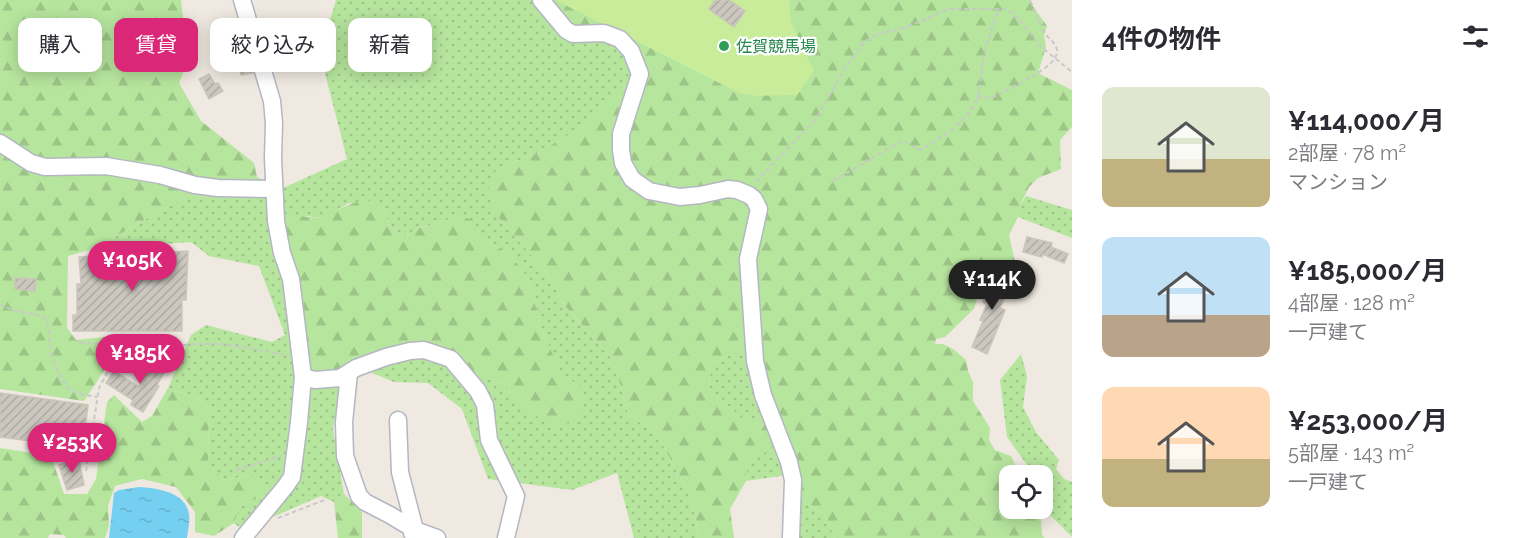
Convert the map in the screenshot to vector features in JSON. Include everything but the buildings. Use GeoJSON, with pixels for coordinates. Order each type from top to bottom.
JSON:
{"type":"FeatureCollection","features":[{"type":"Feature","properties":{"kind":"street"},"geometry":{"type":"LineString","coordinates":[[242,0],[272,101],[276,221],[282,253],[291,279],[303,377],[292,477],[243,538]]}},
{"type":"Feature","properties":{"kind":"street"},"geometry":{"type":"LineString","coordinates":[[542,0],[566,30],[573,34],[604,33],[620,39],[631,51],[639,75],[621,134],[621,150],[623,163],[632,179],[650,190],[680,197],[728,189],[737,190],[754,199],[759,209],[748,259],[755,362],[763,395],[789,462],[793,480],[790,538]]}},
{"type":"Feature","properties":{"kind":"street"},"geometry":{"type":"LineString","coordinates":[[0,143],[31,163],[45,167],[105,166],[160,175],[195,185],[218,188],[274,189]]}},
{"type":"Feature","properties":{"kind":"street"},"geometry":{"type":"LineString","coordinates":[[303,377],[315,380],[340,378],[386,357],[410,351],[424,350],[451,359],[478,391],[485,405],[489,440],[516,496],[506,538]]}},
{"type":"Feature","properties":{"kind":"street"},"geometry":{"type":"LineString","coordinates":[[349,373],[344,423],[345,456],[359,496],[411,534],[437,538]]}},
{"type":"Feature","properties":{"kind":"street"},"geometry":{"type":"LineString","coordinates":[[398,420],[400,472],[411,534]]}},
{"type":"Feature","properties":{"kind":"path"},"geometry":{"type":"LineString","coordinates":[[977,97],[995,96],[1046,69],[1056,59],[1057,47],[1047,37],[1030,0]]}},
{"type":"Feature","properties":{"kind":"path"},"geometry":{"type":"LineString","coordinates":[[833,181],[899,142],[905,142],[917,150],[922,149],[953,129],[970,111],[977,97],[983,57],[999,8]]}},
{"type":"Feature","properties":{"kind":"path"},"geometry":{"type":"LineString","coordinates":[[749,195],[754,184],[816,119],[841,74],[864,42],[879,33],[905,28],[948,9],[1005,9],[1015,15],[1040,46],[1072,72]]}},
{"type":"Feature","properties":{"kind":"path"},"geometry":{"type":"LineString","coordinates":[[0,305],[16,311],[43,316],[49,326],[48,337],[53,355],[64,380],[71,390],[97,397]]}},
{"type":"Feature","properties":{"kind":"path"},"geometry":{"type":"LineString","coordinates":[[79,342],[105,344],[119,356]]}},
{"type":"Feature","properties":{"kind":"path"},"geometry":{"type":"LineString","coordinates":[[86,471],[99,388],[114,360],[119,356],[135,352],[158,352],[189,344],[224,344],[301,358]]}},
{"type":"Feature","properties":{"kind":"path"},"geometry":{"type":"LineString","coordinates":[[236,470],[270,458],[294,454]]}},
{"type":"Feature","properties":{"kind":"path"},"geometry":{"type":"LineString","coordinates":[[277,518],[327,499]]}},
{"type":"Feature","properties":{"kind":"green space"},"geometry":{"type":"Polygon","coordinates":[[[0,0],[181,0],[183,18],[114,18],[114,72],[184,72],[179,83],[201,121],[254,163],[257,177],[243,197],[187,196],[93,249],[68,256],[67,328],[76,340],[113,336],[119,348],[84,401],[0,389],[0,0]]]}},
{"type":"Feature","properties":{"kind":"green space"},"geometry":{"type":"Polygon","coordinates":[[[336,0],[550,0],[598,30],[627,58],[632,77],[589,123],[539,152],[496,170],[499,218],[546,272],[565,306],[614,361],[628,414],[658,436],[688,492],[698,526],[697,538],[634,538],[617,473],[572,490],[488,479],[462,409],[428,383],[394,382],[351,364],[403,345],[433,343],[453,352],[473,372],[504,384],[523,407],[581,388],[558,371],[542,331],[529,280],[513,258],[483,238],[460,216],[420,228],[405,237],[390,227],[383,206],[349,203],[322,218],[305,216],[343,371],[333,429],[344,494],[334,502],[321,496],[243,530],[234,523],[240,507],[262,496],[253,475],[223,480],[208,464],[209,411],[196,397],[168,388],[191,335],[206,325],[272,342],[285,335],[259,266],[209,256],[191,242],[93,249],[187,196],[243,197],[257,177],[281,189],[347,159],[325,72],[336,72],[336,18],[331,17],[336,0]]]}},
{"type":"Feature","properties":{"kind":"green space"},"geometry":{"type":"Polygon","coordinates":[[[550,0],[1031,0],[1047,26],[1044,35],[1046,47],[1038,73],[1072,90],[1072,127],[1060,140],[1061,169],[1038,178],[1029,187],[1019,207],[1018,217],[1009,235],[1017,271],[1016,279],[988,268],[982,269],[977,276],[977,298],[974,309],[945,337],[936,339],[935,344],[943,344],[953,349],[966,360],[973,382],[973,401],[990,428],[989,440],[995,450],[1011,456],[1015,465],[999,465],[999,519],[1040,519],[1042,535],[1045,538],[835,538],[825,516],[798,496],[775,422],[759,356],[742,348],[711,365],[709,388],[742,419],[766,420],[772,449],[747,462],[746,481],[730,509],[734,538],[697,538],[698,526],[688,492],[658,436],[628,414],[614,361],[565,306],[546,272],[499,218],[487,193],[496,170],[539,152],[589,123],[631,77],[627,58],[598,30],[575,31],[550,0]]]}},
{"type":"Feature","properties":{"kind":"green space","name":"佐賀競馬場"},"geometry":{"type":"Polygon","coordinates":[[[555,0],[789,0],[791,22],[814,71],[797,95],[756,96],[739,93],[555,0]]]}},
{"type":"Feature","properties":{"kind":"green space"},"geometry":{"type":"Polygon","coordinates":[[[1026,196],[1072,210],[1072,238],[1018,217],[1019,207],[1026,196]]]}},
{"type":"Feature","properties":{"kind":"green space"},"geometry":{"type":"Polygon","coordinates":[[[364,199],[383,206],[390,227],[405,237],[420,228],[460,216],[473,220],[483,238],[513,258],[529,280],[542,331],[558,371],[581,388],[584,409],[569,423],[554,428],[523,407],[504,384],[473,372],[453,352],[433,343],[403,345],[343,371],[315,374],[308,364],[283,220],[295,216],[322,218],[364,199]]]}},
{"type":"Feature","properties":{"kind":"green space"},"geometry":{"type":"Polygon","coordinates":[[[742,348],[759,356],[798,496],[825,516],[835,538],[783,538],[787,475],[746,481],[747,462],[742,419],[709,388],[711,365],[742,348]]]}},
{"type":"Feature","properties":{"kind":"green space"},"geometry":{"type":"Polygon","coordinates":[[[1021,354],[1027,376],[1023,407],[1036,432],[1059,460],[1056,469],[1064,479],[1072,482],[1072,537],[1053,518],[1053,465],[1027,465],[1007,437],[1000,380],[1021,354]]]}},
{"type":"Feature","properties":{"kind":"green space"},"geometry":{"type":"Polygon","coordinates":[[[168,388],[196,397],[209,411],[208,464],[223,480],[253,475],[264,484],[262,496],[240,507],[234,523],[214,536],[195,532],[195,512],[176,487],[142,479],[115,486],[108,506],[109,526],[105,538],[66,538],[64,535],[50,534],[48,538],[0,538],[0,448],[51,456],[64,494],[87,494],[96,479],[107,402],[114,395],[142,422],[152,416],[168,388]]]}},
{"type":"Feature","properties":{"kind":"green space"},"geometry":{"type":"Polygon","coordinates":[[[344,494],[362,512],[362,538],[338,538],[334,502],[344,494]]]}},
{"type":"Feature","properties":{"kind":"water"},"geometry":{"type":"Polygon","coordinates":[[[139,487],[167,492],[185,504],[189,513],[187,538],[109,538],[114,493],[139,487]]]}},
{"type":"Feature","properties":{"kind":"place","name":"佐賀競馬場"},"geometry":{"type":"Point","coordinates":[724,46]}}]}
